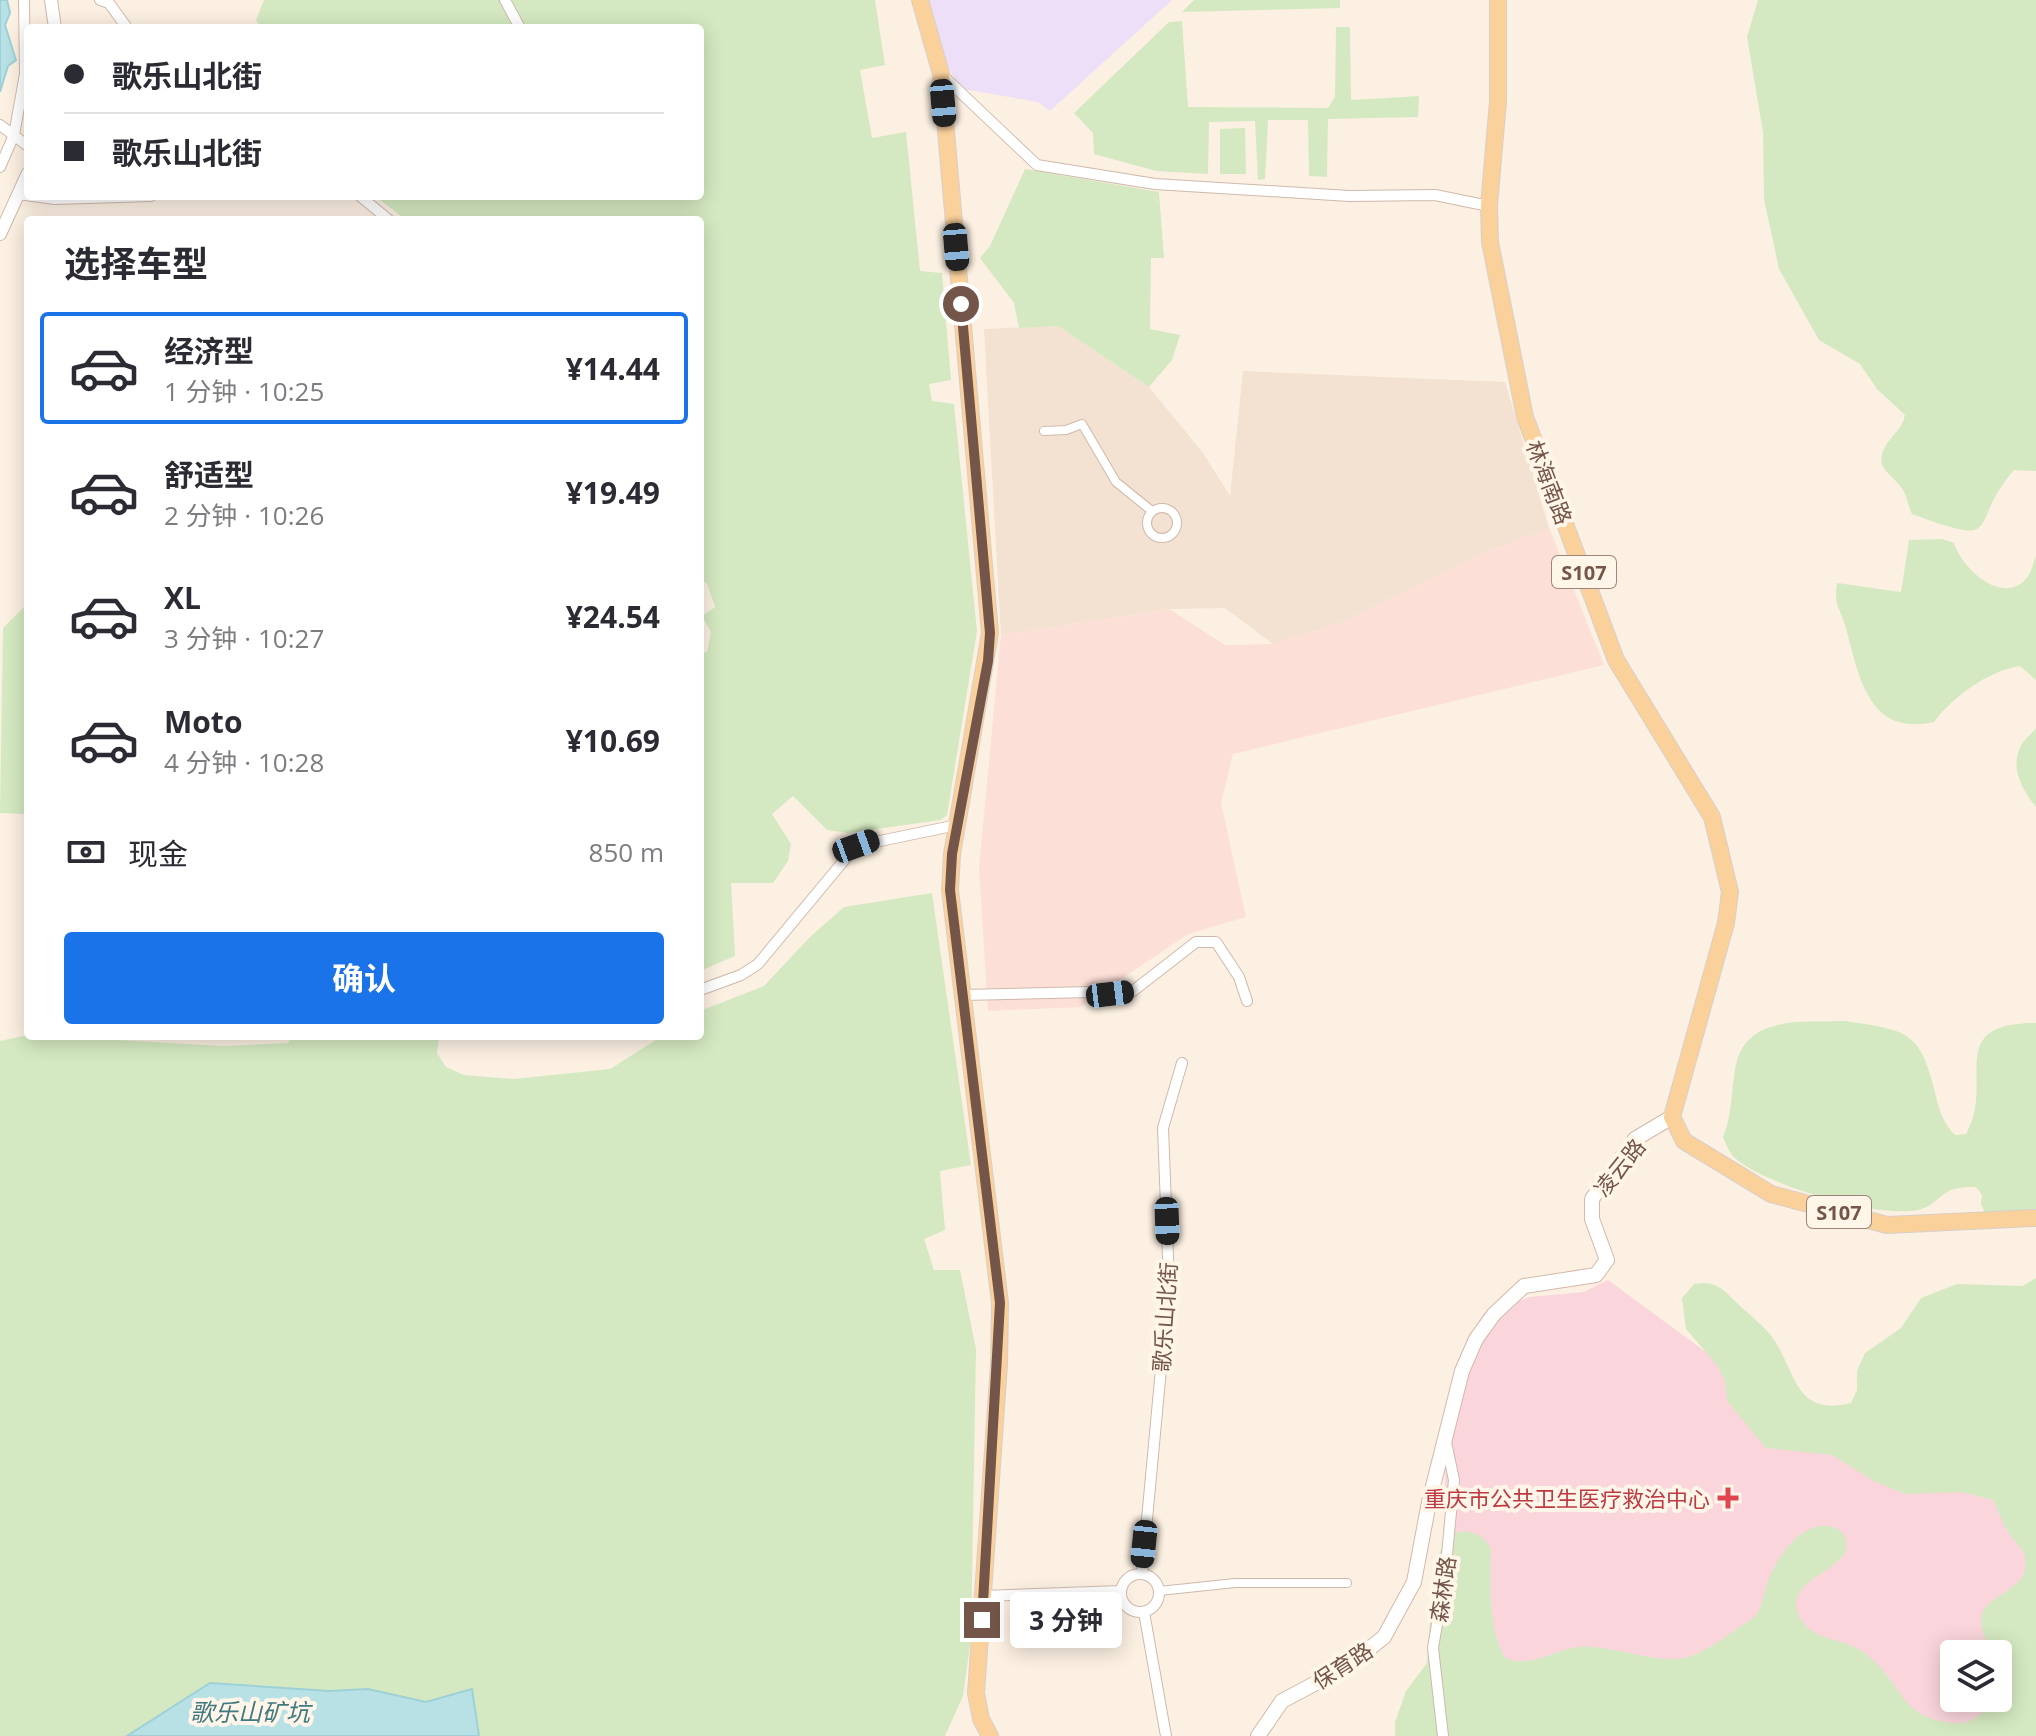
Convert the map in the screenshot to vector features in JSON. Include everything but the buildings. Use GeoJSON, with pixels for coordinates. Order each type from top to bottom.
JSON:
{"type":"FeatureCollection","features":[{"type":"Feature","properties":{"kind":"main road"},"geometry":{"type":"LineString","coordinates":[[920,0],[941,74],[990,633],[988,661],[957,825],[950,890],[1000,1303],[976,1693],[981,1719],[990,1736]]}},
{"type":"Feature","properties":{"kind":"main road","name":"林海南路"},"geometry":{"type":"LineString","coordinates":[[1498,0],[1498,101],[1489,206],[1490,242],[1525,417],[1616,660],[1712,817],[1730,892],[1726,923],[1672,1117]]}},
{"type":"Feature","properties":{"kind":"main road","name":"S107"},"geometry":{"type":"LineString","coordinates":[[1672,1117],[1684,1141],[1771,1194],[1887,1225],[2036,1218]]}},
{"type":"Feature","properties":{"kind":"main road","name":"凌云路"},"geometry":{"type":"LineString","coordinates":[[1446,1442],[1462,1371],[1476,1339],[1494,1314],[1524,1286],[1596,1275],[1607,1260],[1592,1219],[1592,1199],[1635,1139],[1672,1117]]}},
{"type":"Feature","properties":{"kind":"main road","name":"保育路"},"geometry":{"type":"LineString","coordinates":[[1258,1736],[1282,1701],[1346,1667],[1384,1637],[1414,1582],[1429,1502],[1446,1442]]}},
{"type":"Feature","properties":{"kind":"street"},"geometry":{"type":"LineString","coordinates":[[24,0],[24,24]]}},
{"type":"Feature","properties":{"kind":"street"},"geometry":{"type":"LineString","coordinates":[[51,0],[54,24]]}},
{"type":"Feature","properties":{"kind":"street"},"geometry":{"type":"LineString","coordinates":[[100,0],[109,3],[124,24]]}},
{"type":"Feature","properties":{"kind":"street"},"geometry":{"type":"LineString","coordinates":[[505,0],[518,24]]}},
{"type":"Feature","properties":{"kind":"street"},"geometry":{"type":"LineString","coordinates":[[941,74],[1037,165],[1155,184],[1349,196],[1435,195],[1489,206]]}},
{"type":"Feature","properties":{"kind":"street"},"geometry":{"type":"LineString","coordinates":[[0,167],[14,135],[24,80]]}},
{"type":"Feature","properties":{"kind":"street"},"geometry":{"type":"LineString","coordinates":[[0,125],[24,143]]}},
{"type":"Feature","properties":{"kind":"street"},"geometry":{"type":"LineString","coordinates":[[0,234],[24,181]]}},
{"type":"Feature","properties":{"kind":"street"},"geometry":{"type":"LineString","coordinates":[[18,194],[24,195]]}},
{"type":"Feature","properties":{"kind":"street"},"geometry":{"type":"LineString","coordinates":[[365,200],[384,216]]}},
{"type":"Feature","properties":{"kind":"street"},"geometry":{"type":"LineString","coordinates":[[1044,431],[1066,430],[1082,424],[1116,482],[1152,511]]}},
{"type":"Feature","properties":{"kind":"street"},"geometry":{"type":"LineString","coordinates":[[704,989],[741,975],[758,964],[856,846],[957,825]]}},
{"type":"Feature","properties":{"kind":"street"},"geometry":{"type":"LineString","coordinates":[[963,995],[1133,991],[1196,942],[1216,942],[1239,977],[1247,1001]]}},
{"type":"Feature","properties":{"kind":"street","name":"歌乐山北街"},"geometry":{"type":"LineString","coordinates":[[1142,1573],[1169,1283],[1163,1128],[1182,1063]]}},
{"type":"Feature","properties":{"kind":"street","name":"森林路"},"geometry":{"type":"LineString","coordinates":[[1443,1736],[1433,1648],[1445,1576],[1454,1480],[1446,1442]]}},
{"type":"Feature","properties":{"kind":"street"},"geometry":{"type":"LineString","coordinates":[[1142,1573],[1151,1576],[1159,1591],[1155,1606],[1144,1612],[1126,1606],[1121,1591],[1127,1578],[1142,1573]]}},
{"type":"Feature","properties":{"kind":"street"},"geometry":{"type":"LineString","coordinates":[[1159,1591],[1235,1583],[1347,1583]]}},
{"type":"Feature","properties":{"kind":"street"},"geometry":{"type":"LineString","coordinates":[[984,1596],[1121,1591]]}},
{"type":"Feature","properties":{"kind":"street"},"geometry":{"type":"LineString","coordinates":[[1144,1612],[1166,1736]]}},
{"type":"Feature","properties":{"kind":"shaded area"},"geometry":{"type":"Polygon","coordinates":[[[928,0],[1172,0],[1050,111],[1038,102],[963,89],[941,58],[928,0]]]}},
{"type":"Feature","properties":{"kind":"shaded area"},"geometry":{"type":"Polygon","coordinates":[[[1058,326],[1149,387],[1203,453],[1230,496],[1243,371],[1505,382],[1549,528],[1488,551],[1337,624],[1273,644],[1225,608],[1169,609],[1001,635],[984,329],[1058,326]]]}},
{"type":"Feature","properties":{"kind":"shaded area"},"geometry":{"type":"Polygon","coordinates":[[[1549,528],[1604,665],[1233,754],[1221,803],[1246,917],[1188,934],[1080,1007],[988,1011],[979,868],[1001,635],[1169,609],[1225,645],[1273,644],[1337,624],[1488,551],[1549,528]]]}},
{"type":"Feature","properties":{"kind":"shaded area","name":"重庆市公共卫生医疗救治中心"},"geometry":{"type":"Polygon","coordinates":[[[1608,1280],[1737,1375],[2036,1510],[2012,1657],[2012,1640],[1940,1640],[1940,1712],[2003,1712],[1999,1736],[1443,1668],[1446,1411],[1461,1353],[1484,1313],[1530,1297],[1584,1292],[1608,1280]]]}},
{"type":"Feature","properties":{"kind":"green space"},"geometry":{"type":"Polygon","coordinates":[[[264,0],[875,0],[885,65],[860,70],[872,138],[906,132],[920,271],[942,273],[951,380],[929,384],[932,401],[954,404],[977,631],[947,815],[941,820],[848,833],[827,830],[793,796],[772,814],[791,844],[788,861],[773,883],[731,883],[735,956],[704,969],[704,653],[707,652],[711,632],[704,615],[715,607],[704,581],[704,216],[401,216],[380,200],[704,200],[704,24],[258,24],[256,20],[264,0]]]}},
{"type":"Feature","properties":{"kind":"green space"},"geometry":{"type":"Polygon","coordinates":[[[1194,0],[1340,0],[1340,8],[1182,12],[1194,0]]]}},
{"type":"Feature","properties":{"kind":"green space"},"geometry":{"type":"Polygon","coordinates":[[[1758,0],[2036,0],[2036,471],[2014,470],[1999,489],[1981,526],[1974,530],[1962,530],[1912,514],[1903,490],[1881,461],[1885,447],[1905,415],[1877,389],[1860,364],[1819,340],[1779,269],[1764,199],[1763,132],[1747,37],[1758,0]]]}},
{"type":"Feature","properties":{"kind":"green space"},"geometry":{"type":"Polygon","coordinates":[[[1182,21],[1188,107],[1328,108],[1335,97],[1336,27],[1350,27],[1351,100],[1419,96],[1418,117],[1328,119],[1327,177],[1309,176],[1308,120],[1268,120],[1265,179],[1258,180],[1255,121],[1209,122],[1208,174],[1156,171],[1094,154],[1093,133],[1074,113],[1169,22],[1182,21]]]}},
{"type":"Feature","properties":{"kind":"green space"},"geometry":{"type":"Polygon","coordinates":[[[1245,128],[1246,174],[1220,174],[1220,129],[1245,128]]]}},
{"type":"Feature","properties":{"kind":"green space"},"geometry":{"type":"Polygon","coordinates":[[[1025,169],[1159,192],[1164,258],[1151,258],[1150,329],[1180,335],[1172,360],[1149,387],[1058,326],[1019,328],[1014,303],[980,258],[990,246],[1025,169]]]}},
{"type":"Feature","properties":{"kind":"green space"},"geometry":{"type":"Polygon","coordinates":[[[1942,539],[1954,543],[1965,563],[1983,580],[2005,588],[2016,586],[2026,579],[2036,556],[2036,680],[2020,666],[1996,673],[1972,686],[1934,722],[1911,724],[1893,720],[1880,711],[1869,697],[1861,681],[1838,606],[1837,583],[1901,592],[1909,540],[1942,539]]]}},
{"type":"Feature","properties":{"kind":"green space"},"geometry":{"type":"Polygon","coordinates":[[[24,607],[24,814],[0,813],[3,628],[24,607]]]}},
{"type":"Feature","properties":{"kind":"green space"},"geometry":{"type":"Polygon","coordinates":[[[2036,728],[2036,807],[2023,787],[2016,764],[2021,745],[2036,728]]]}},
{"type":"Feature","properties":{"kind":"green space"},"geometry":{"type":"Polygon","coordinates":[[[932,893],[971,1165],[940,1171],[945,1230],[924,1239],[934,1270],[960,1270],[976,1349],[971,1638],[963,1696],[945,1736],[0,1736],[0,1041],[24,1036],[24,1040],[117,1040],[223,1046],[288,1043],[289,1040],[439,1040],[437,1053],[446,1067],[464,1075],[514,1079],[610,1069],[656,1040],[704,1040],[704,1009],[764,986],[810,937],[844,907],[932,893]]]}},
{"type":"Feature","properties":{"kind":"green space"},"geometry":{"type":"Polygon","coordinates":[[[1845,1021],[1897,1031],[1917,1045],[1930,1074],[1942,1117],[1955,1135],[1966,1134],[1974,1114],[1980,1044],[1990,1033],[2007,1026],[2036,1023],[2036,1211],[1985,1213],[1981,1204],[1982,1195],[1976,1187],[1953,1189],[1921,1209],[1892,1211],[1870,1208],[1793,1188],[1749,1168],[1733,1156],[1723,1137],[1730,1112],[1735,1070],[1740,1052],[1749,1039],[1776,1025],[1845,1021]]]}},
{"type":"Feature","properties":{"kind":"green space"},"geometry":{"type":"Polygon","coordinates":[[[2036,1278],[2036,1736],[1395,1736],[1395,1722],[1406,1691],[1427,1663],[1434,1563],[1448,1537],[1467,1531],[1483,1538],[1491,1549],[1491,1605],[1499,1645],[1505,1658],[1525,1661],[1580,1647],[1663,1659],[1696,1654],[1754,1618],[1776,1563],[1792,1542],[1812,1528],[1835,1528],[1845,1537],[1844,1554],[1806,1585],[1796,1602],[1806,1626],[1811,1631],[1860,1650],[1885,1673],[1911,1706],[1936,1720],[1956,1723],[1968,1721],[1982,1712],[2012,1712],[2012,1640],[1987,1640],[1981,1624],[1982,1613],[1988,1604],[2022,1577],[2024,1553],[2007,1529],[1993,1500],[1962,1492],[1905,1494],[1874,1481],[1832,1455],[1766,1448],[1727,1401],[1725,1381],[1717,1365],[1686,1329],[1682,1298],[1694,1284],[1708,1283],[1722,1289],[1771,1335],[1800,1390],[1819,1404],[1833,1406],[1851,1403],[1857,1390],[1857,1371],[1865,1353],[1901,1328],[1921,1298],[1957,1284],[2022,1286],[2036,1278]]]}},
{"type":"Feature","properties":{"kind":"water"},"geometry":{"type":"Polygon","coordinates":[[[0,0],[7,0],[10,13],[5,25],[16,60],[8,66],[0,92],[0,0]]]}},
{"type":"Feature","properties":{"kind":"water","name":"歌乐山矿坑"},"geometry":{"type":"Polygon","coordinates":[[[210,1683],[329,1691],[368,1689],[426,1702],[472,1689],[479,1736],[127,1736],[210,1683]]]}},
{"type":"Feature","properties":{"kind":"place","name":"重庆市公共卫生医疗救治中心"},"geometry":{"type":"Point","coordinates":[1728,1498]}},
{"type":"Feature","properties":{"kind":"route"},"geometry":{"type":"LineString","coordinates":[[961,304],[990,633],[988,661],[952,854],[950,890],[1000,1303],[999,1365],[982,1620]]}}]}
